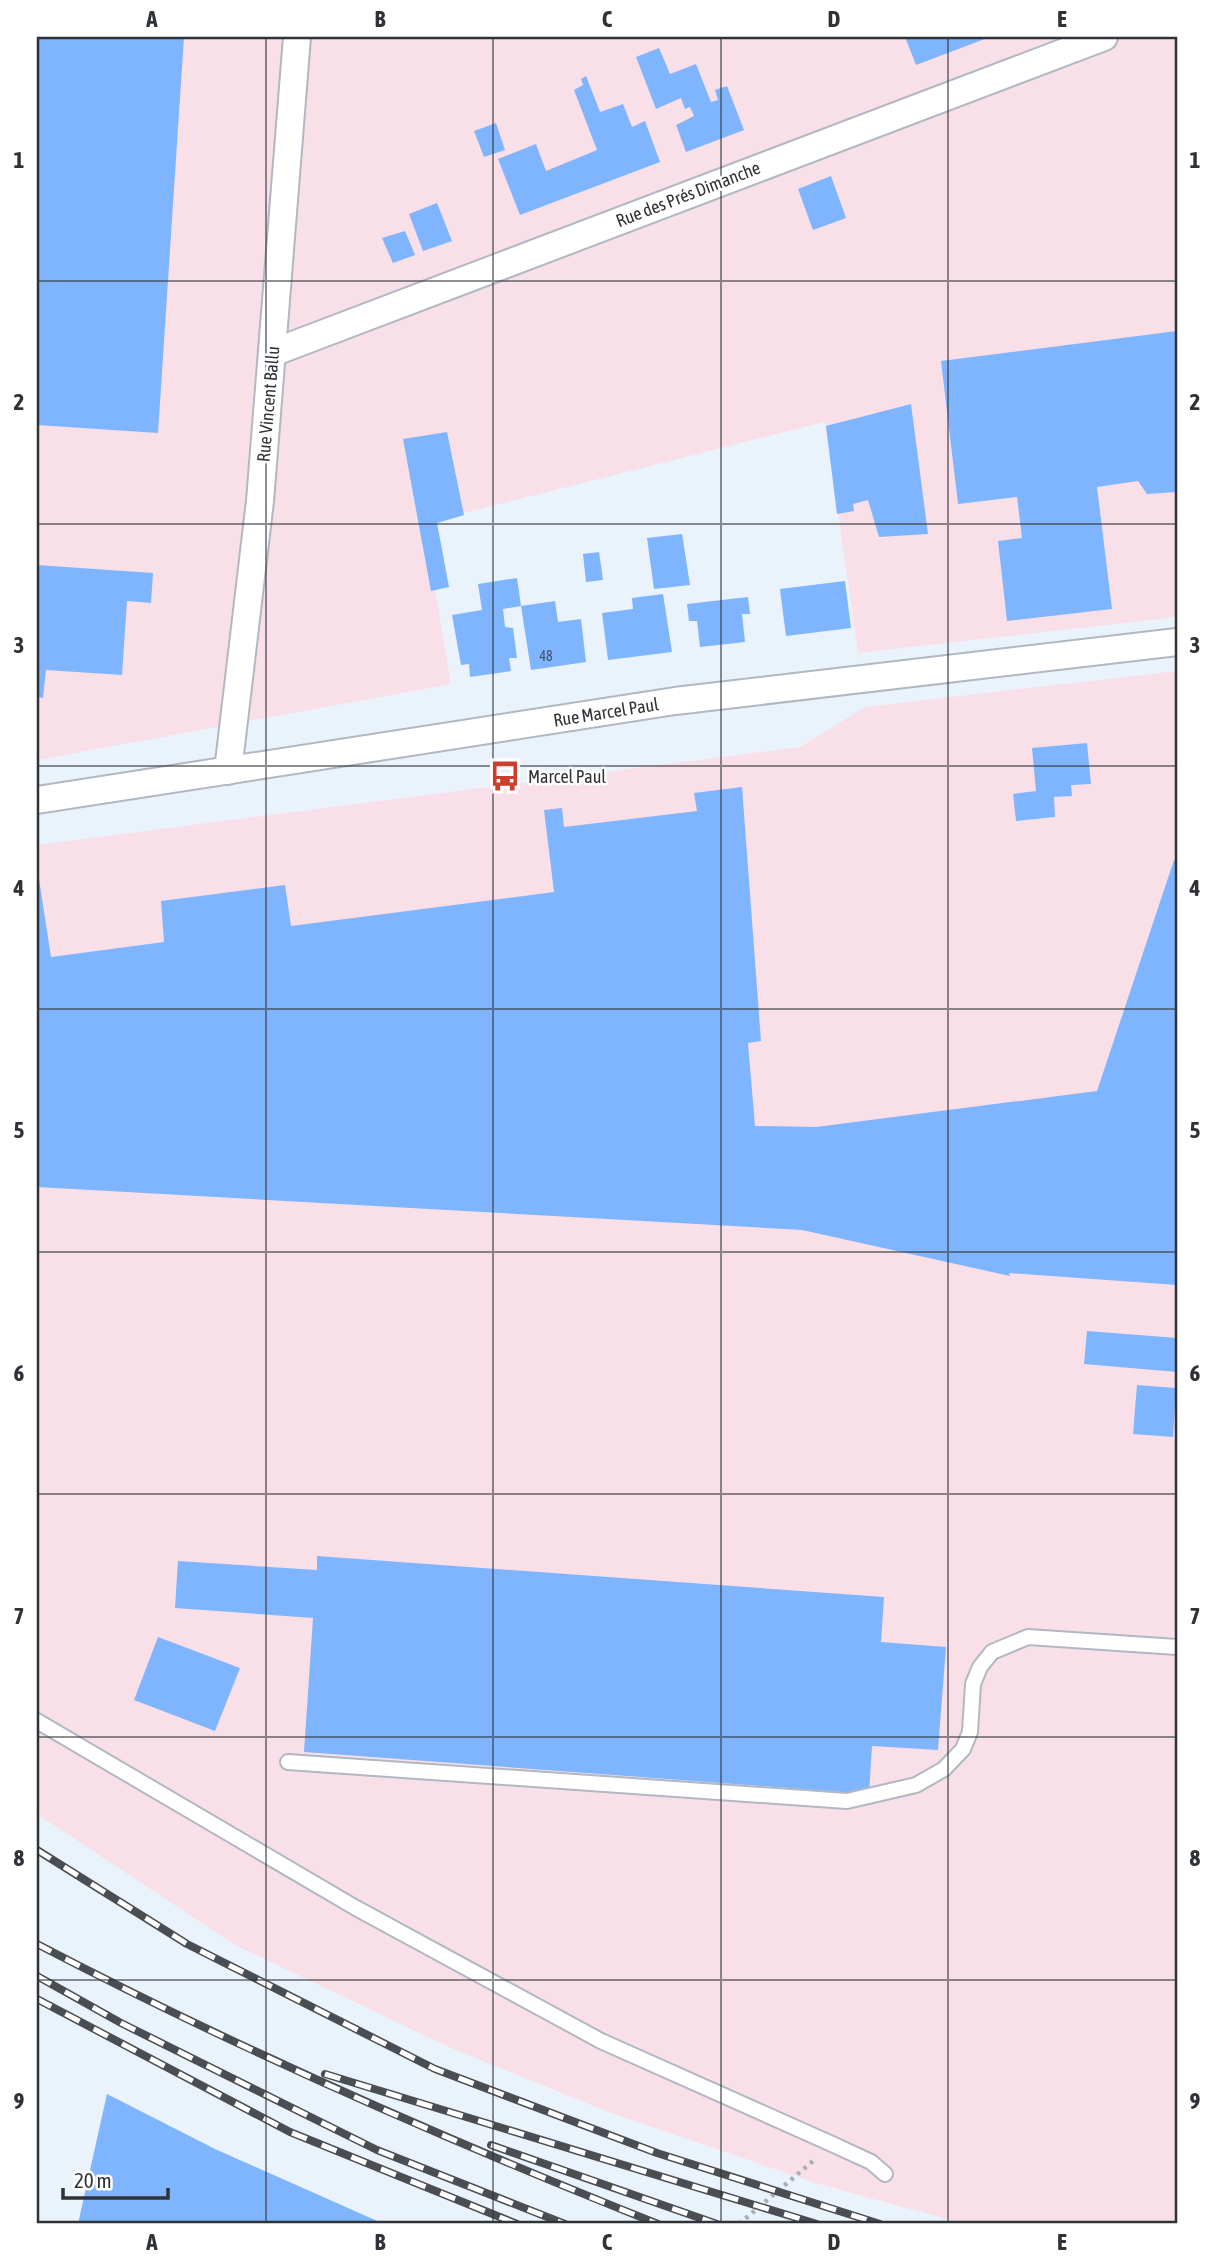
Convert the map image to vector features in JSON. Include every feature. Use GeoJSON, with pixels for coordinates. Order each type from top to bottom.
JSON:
{"type":"FeatureCollection","features":[{"type":"Feature","properties":{"kind":"street","name":"Rue Vincent Ballu"},"geometry":{"type":"LineString","coordinates":[[228,771],[260,501],[297,37]]}},
{"type":"Feature","properties":{"kind":"street","name":"Rue des Prés Dimanche"},"geometry":{"type":"LineString","coordinates":[[272,353],[1104,37]]}},
{"type":"Feature","properties":{"kind":"street","name":"Rue Marcel Paul"},"geometry":{"type":"LineString","coordinates":[[37,800],[675,701],[1177,642]]}},
{"type":"Feature","properties":{"kind":"lane"},"geometry":{"type":"LineString","coordinates":[[288,1762],[847,1801],[916,1785],[944,1769],[963,1749],[970,1732],[973,1684],[980,1667],[992,1652],[1028,1637],[1177,1647]]}},
{"type":"Feature","properties":{"kind":"lane"},"geometry":{"type":"LineString","coordinates":[[37,1721],[356,1908],[601,2041],[871,2162],[885,2174]]}},
{"type":"Feature","properties":{"kind":"path"},"geometry":{"type":"LineString","coordinates":[[739,2224],[832,2144]]}},
{"type":"Feature","properties":{"kind":"shaded area"},"geometry":{"type":"Polygon","coordinates":[[[37,37],[1177,37],[1177,617],[858,653],[825,422],[424,523],[451,684],[37,760],[37,37]]]}},
{"type":"Feature","properties":{"kind":"shaded area"},"geometry":{"type":"Polygon","coordinates":[[[1177,671],[1177,2224],[964,2224],[816,2183],[608,2112],[449,2047],[235,1945],[37,1814],[37,845],[800,747],[865,707],[1177,671]]]}},
{"type":"Feature","properties":{"kind":"building"},"geometry":{"type":"Polygon","coordinates":[[[37,37],[184,37],[158,433],[37,425],[37,37]]]}},
{"type":"Feature","properties":{"kind":"building"},"geometry":{"type":"Polygon","coordinates":[[[905,37],[990,37],[916,65],[905,37]]]}},
{"type":"Feature","properties":{"kind":"building"},"geometry":{"type":"Polygon","coordinates":[[[659,48],[670,74],[696,64],[711,102],[718,100],[715,90],[727,86],[744,130],[686,152],[676,125],[694,116],[690,107],[685,109],[681,98],[656,109],[636,57],[659,48]]]}},
{"type":"Feature","properties":{"kind":"building"},"geometry":{"type":"Polygon","coordinates":[[[586,76],[600,112],[623,104],[632,127],[645,121],[660,162],[520,215],[498,159],[536,144],[546,171],[597,150],[574,90],[583,85],[581,79],[586,76]]]}},
{"type":"Feature","properties":{"kind":"building"},"geometry":{"type":"Polygon","coordinates":[[[496,123],[505,150],[484,157],[474,131],[496,123]]]}},
{"type":"Feature","properties":{"kind":"building"},"geometry":{"type":"Polygon","coordinates":[[[831,176],[846,218],[813,230],[798,189],[831,176]]]}},
{"type":"Feature","properties":{"kind":"building"},"geometry":{"type":"Polygon","coordinates":[[[437,203],[452,241],[423,251],[409,214],[437,203]]]}},
{"type":"Feature","properties":{"kind":"building"},"geometry":{"type":"Polygon","coordinates":[[[405,231],[415,255],[393,263],[382,238],[405,231]]]}},
{"type":"Feature","properties":{"kind":"building"},"geometry":{"type":"Polygon","coordinates":[[[1177,331],[1177,492],[1147,494],[1138,481],[1097,487],[1112,609],[1007,621],[998,541],[1022,538],[1017,497],[958,504],[941,361],[1177,331]]]}},
{"type":"Feature","properties":{"kind":"building"},"geometry":{"type":"Polygon","coordinates":[[[911,404],[928,534],[879,537],[868,500],[853,504],[854,511],[837,514],[826,426],[911,404]]]}},
{"type":"Feature","properties":{"kind":"building"},"geometry":{"type":"Polygon","coordinates":[[[447,432],[464,515],[437,523],[449,587],[431,591],[403,439],[447,432]]]}},
{"type":"Feature","properties":{"kind":"building"},"geometry":{"type":"Polygon","coordinates":[[[682,534],[690,585],[654,589],[647,538],[682,534]]]}},
{"type":"Feature","properties":{"kind":"building"},"geometry":{"type":"Polygon","coordinates":[[[599,552],[603,580],[586,582],[583,554],[599,552]]]}},
{"type":"Feature","properties":{"kind":"building"},"geometry":{"type":"Polygon","coordinates":[[[37,565],[153,573],[151,603],[127,601],[122,675],[46,670],[43,698],[37,697],[37,565]]]}},
{"type":"Feature","properties":{"kind":"building"},"geometry":{"type":"Polygon","coordinates":[[[517,578],[521,606],[503,609],[505,627],[513,628],[517,658],[509,658],[511,671],[470,677],[469,664],[461,665],[452,615],[482,610],[478,584],[517,578]]]}},
{"type":"Feature","properties":{"kind":"building"},"geometry":{"type":"Polygon","coordinates":[[[845,581],[851,628],[786,636],[780,589],[845,581]]]}},
{"type":"Feature","properties":{"kind":"building"},"geometry":{"type":"Polygon","coordinates":[[[663,594],[672,652],[608,660],[602,613],[633,609],[632,598],[663,594]]]}},
{"type":"Feature","properties":{"kind":"building"},"geometry":{"type":"Polygon","coordinates":[[[748,597],[750,614],[742,614],[745,642],[700,647],[697,621],[689,621],[687,604],[748,597]]]}},
{"type":"Feature","properties":{"kind":"building"},"geometry":{"type":"Polygon","coordinates":[[[555,601],[558,622],[581,619],[586,662],[531,670],[521,606],[555,601]]]}},
{"type":"Feature","properties":{"kind":"building"},"geometry":{"type":"Polygon","coordinates":[[[1087,743],[1091,784],[1071,785],[1072,796],[1054,797],[1055,817],[1016,821],[1013,794],[1036,791],[1032,748],[1087,743]]]}},
{"type":"Feature","properties":{"kind":"building"},"geometry":{"type":"Polygon","coordinates":[[[742,787],[761,1041],[748,1043],[755,1126],[816,1127],[1097,1091],[1174,860],[1177,862],[1177,1285],[1009,1273],[1010,1276],[802,1230],[37,1187],[37,866],[51,957],[164,942],[161,901],[285,885],[291,926],[554,892],[544,810],[562,808],[564,827],[697,811],[694,793],[742,787]]]}},
{"type":"Feature","properties":{"kind":"building"},"geometry":{"type":"Polygon","coordinates":[[[1087,1331],[1177,1338],[1177,1372],[1084,1364],[1087,1331]]]}},
{"type":"Feature","properties":{"kind":"building"},"geometry":{"type":"Polygon","coordinates":[[[1137,1385],[1176,1388],[1173,1437],[1133,1434],[1137,1385]]]}},
{"type":"Feature","properties":{"kind":"building"},"geometry":{"type":"Polygon","coordinates":[[[317,1556],[884,1597],[881,1642],[946,1647],[938,1750],[872,1746],[869,1794],[304,1752],[313,1618],[175,1608],[178,1561],[317,1570],[317,1556]]]}},
{"type":"Feature","properties":{"kind":"building"},"geometry":{"type":"Polygon","coordinates":[[[158,1637],[240,1668],[215,1731],[134,1700],[158,1637]]]}},
{"type":"Feature","properties":{"kind":"building"},"geometry":{"type":"Polygon","coordinates":[[[107,2094],[215,2149],[384,2224],[78,2224],[107,2094]]]}},
{"type":"Feature","properties":{"kind":"railway"},"geometry":{"type":"LineString","coordinates":[[37,1850],[187,1944],[435,2069],[657,2153],[880,2224]]}},
{"type":"Feature","properties":{"kind":"railway"},"geometry":{"type":"LineString","coordinates":[[37,1944],[266,2057],[500,2160],[658,2224]]}},
{"type":"Feature","properties":{"kind":"railway"},"geometry":{"type":"LineString","coordinates":[[37,1976],[121,2023],[377,2150],[565,2224]]}},
{"type":"Feature","properties":{"kind":"railway"},"geometry":{"type":"LineString","coordinates":[[37,1999],[290,2132],[517,2224]]}},
{"type":"Feature","properties":{"kind":"railway"},"geometry":{"type":"LineString","coordinates":[[325,2074],[817,2224]]}},
{"type":"Feature","properties":{"kind":"railway"},"geometry":{"type":"LineString","coordinates":[[491,2145],[717,2224]]}},
{"type":"Feature","properties":{"kind":"place","name":"Marcel Paul"},"geometry":{"type":"Point","coordinates":[505,776]}}]}
